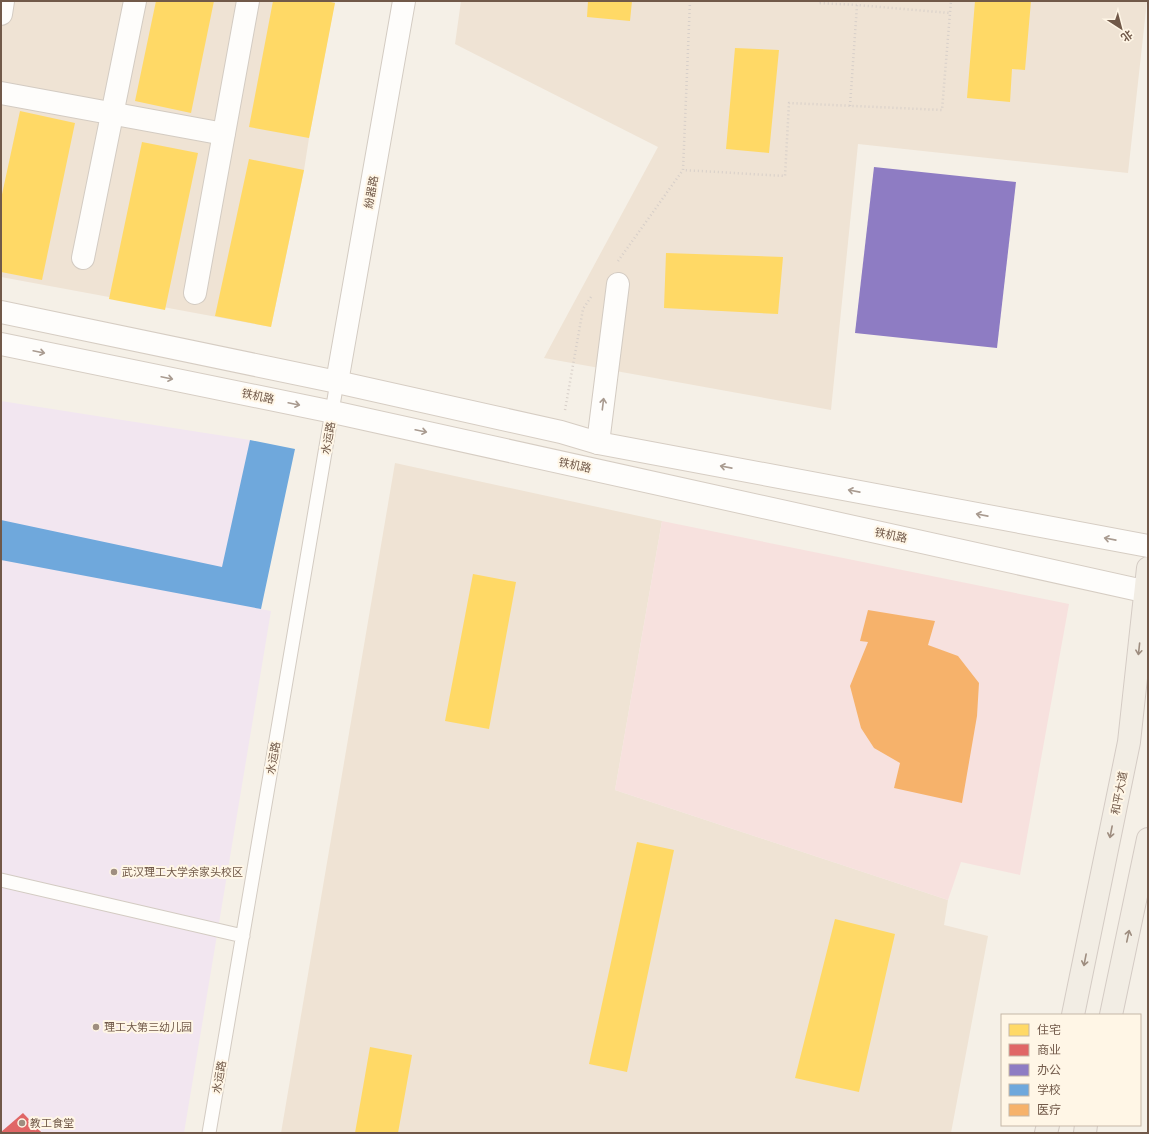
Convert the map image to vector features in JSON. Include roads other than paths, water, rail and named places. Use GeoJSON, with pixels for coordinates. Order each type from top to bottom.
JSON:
{"type":"FeatureCollection","features":[{"type":"Feature","properties":{"kind":"main road"},"geometry":{"type":"LineString","coordinates":[[1,14],[4,1]]}},
{"type":"Feature","properties":{"kind":"main road"},"geometry":{"type":"LineString","coordinates":[[83,258],[135,1]]}},
{"type":"Feature","properties":{"kind":"main road"},"geometry":{"type":"LineString","coordinates":[[195,294],[248,1]]}},
{"type":"Feature","properties":{"kind":"main road","name":"紛器路"},"geometry":{"type":"LineString","coordinates":[[338,382],[404,1]]}},
{"type":"Feature","properties":{"kind":"main road"},"geometry":{"type":"LineString","coordinates":[[1,93],[224,134]]}},
{"type":"Feature","properties":{"kind":"main road"},"geometry":{"type":"LineString","coordinates":[[598,443],[618,284]]}},
{"type":"Feature","properties":{"kind":"main road"},"geometry":{"type":"LineString","coordinates":[[1,312],[338,382],[561,432],[598,443],[1148,546]]}},
{"type":"Feature","properties":{"kind":"main road","name":"铁机路"},"geometry":{"type":"LineString","coordinates":[[1,344],[332,412],[1147,592]]}},
{"type":"Feature","properties":{"kind":"main road","name":"和平大道"},"geometry":{"type":"LineString","coordinates":[[1073,1014],[1129,742],[1147,592],[1148,568]]}},
{"type":"Feature","properties":{"kind":"main road"},"geometry":{"type":"LineString","coordinates":[[1111,1014],[1148,839]]}},
{"type":"Feature","properties":{"kind":"lane","name":"水运路"},"geometry":{"type":"LineString","coordinates":[[209,1133],[338,382]]}},
{"type":"Feature","properties":{"kind":"lane"},"geometry":{"type":"LineString","coordinates":[[1,880],[243,936]]}},
{"type":"Feature","properties":{"kind":"place","name":"武汉理工大学余家头校区"},"geometry":{"type":"Point","coordinates":[114,872]}},
{"type":"Feature","properties":{"kind":"place","name":"理工大第三幼儿园"},"geometry":{"type":"Point","coordinates":[96,1027]}},
{"type":"Feature","properties":{"kind":"place","name":"教工食堂"},"geometry":{"type":"Point","coordinates":[22,1123]}}]}
